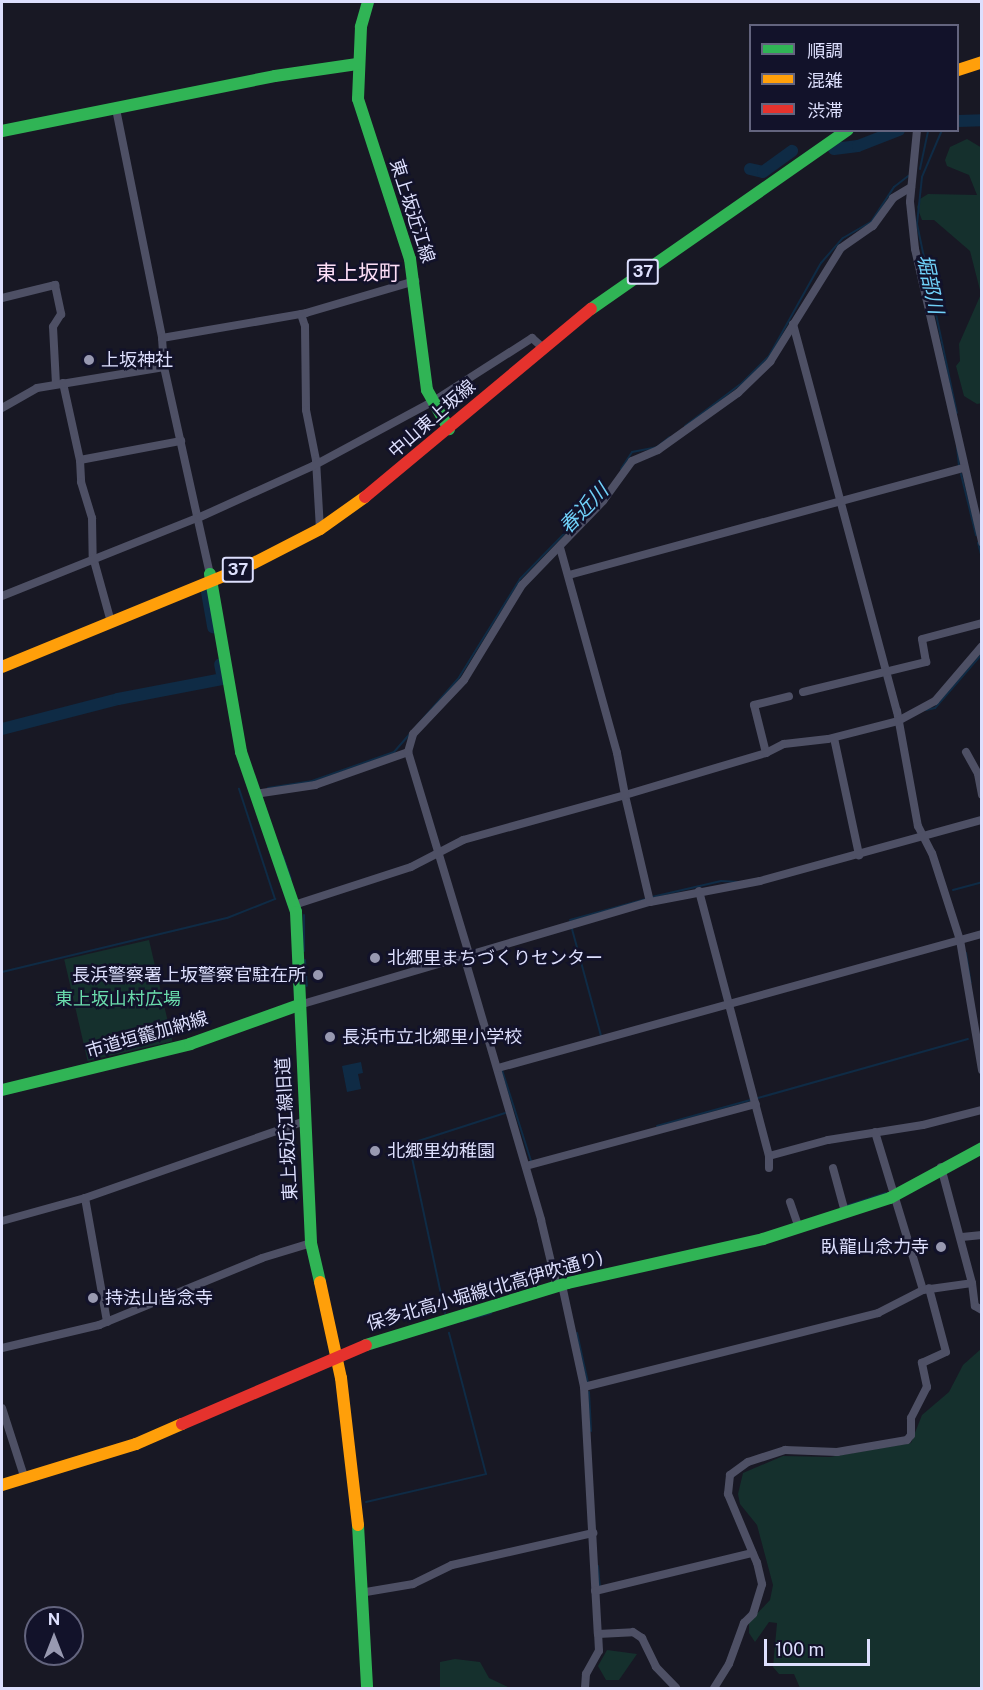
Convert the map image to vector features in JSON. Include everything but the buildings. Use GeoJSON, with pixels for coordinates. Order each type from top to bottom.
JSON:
{"type":"FeatureCollection","features":[{"type":"Feature","properties":{"kind":"street","name":"東上坂近江線"},"geometry":{"type":"LineString","coordinates":[[368,2],[357,64],[363,119],[415,281],[432,402],[446,426]]}},
{"type":"Feature","properties":{"kind":"street"},"geometry":{"type":"LineString","coordinates":[[959,61],[981,55]]}},
{"type":"Feature","properties":{"kind":"street"},"geometry":{"type":"LineString","coordinates":[[959,69],[981,62]]}},
{"type":"Feature","properties":{"kind":"street"},"geometry":{"type":"LineString","coordinates":[[2,131],[275,76],[357,64]]}},
{"type":"Feature","properties":{"kind":"street"},"geometry":{"type":"LineString","coordinates":[[116,109],[162,338],[164,367],[200,517],[210,578]]}},
{"type":"Feature","properties":{"kind":"street","name":"中山東上坂線"},"geometry":{"type":"LineString","coordinates":[[2,660],[210,578],[319,526],[446,426],[650,257],[833,132]]}},
{"type":"Feature","properties":{"kind":"street","name":"中山東上坂線"},"geometry":{"type":"LineString","coordinates":[[541,345],[683,243],[845,132]]}},
{"type":"Feature","properties":{"kind":"street"},"geometry":{"type":"LineString","coordinates":[[917,132],[911,187],[916,227],[963,468],[981,542]]}},
{"type":"Feature","properties":{"kind":"street"},"geometry":{"type":"LineString","coordinates":[[585,1689],[586,1674],[599,1651],[584,1387],[560,1286],[408,752],[413,734],[464,680],[522,585],[560,548],[617,484],[632,460],[658,450],[738,393],[770,362],[841,248],[873,226],[893,198],[911,187]]}},
{"type":"Feature","properties":{"kind":"street"},"geometry":{"type":"LineString","coordinates":[[162,338],[301,314],[415,281]]}},
{"type":"Feature","properties":{"kind":"street"},"geometry":{"type":"LineString","coordinates":[[2,298],[55,285],[61,314],[54,327],[59,384],[80,460],[81,482],[92,518],[93,557],[110,619]]}},
{"type":"Feature","properties":{"kind":"street"},"geometry":{"type":"LineString","coordinates":[[301,314],[305,326],[306,410],[316,465],[319,526]]}},
{"type":"Feature","properties":{"kind":"street"},"geometry":{"type":"LineString","coordinates":[[793,324],[898,721],[922,837],[932,853],[963,939],[981,1070]]}},
{"type":"Feature","properties":{"kind":"street"},"geometry":{"type":"LineString","coordinates":[[2,596],[93,557],[200,517],[316,465],[432,402],[532,338],[541,345]]}},
{"type":"Feature","properties":{"kind":"street"},"geometry":{"type":"LineString","coordinates":[[2,408],[37,388],[164,367]]}},
{"type":"Feature","properties":{"kind":"street"},"geometry":{"type":"LineString","coordinates":[[80,460],[181,441]]}},
{"type":"Feature","properties":{"kind":"street"},"geometry":{"type":"LineString","coordinates":[[569,575],[963,468]]}},
{"type":"Feature","properties":{"kind":"street"},"geometry":{"type":"LineString","coordinates":[[560,548],[618,753],[625,795],[650,902]]}},
{"type":"Feature","properties":{"kind":"street","name":"東上坂近江線旧道"},"geometry":{"type":"LineString","coordinates":[[210,578],[241,752],[294,905],[310,1243],[336,1356],[357,1514],[367,1689]]}},
{"type":"Feature","properties":{"kind":"street","name":"中山東上坂線"},"geometry":{"type":"LineString","coordinates":[[2,667],[110,619]]}},
{"type":"Feature","properties":{"kind":"street"},"geometry":{"type":"LineString","coordinates":[[803,692],[926,662],[922,639],[981,623]]}},
{"type":"Feature","properties":{"kind":"street"},"geometry":{"type":"LineString","coordinates":[[294,905],[411,867],[463,840],[766,753],[784,744],[834,738],[898,721],[935,701],[981,646]]}},
{"type":"Feature","properties":{"kind":"street"},"geometry":{"type":"LineString","coordinates":[[766,753],[754,705],[789,696]]}},
{"type":"Feature","properties":{"kind":"street"},"geometry":{"type":"LineString","coordinates":[[834,738],[859,853]]}},
{"type":"Feature","properties":{"kind":"street"},"geometry":{"type":"LineString","coordinates":[[255,794],[315,785],[408,752]]}},
{"type":"Feature","properties":{"kind":"street"},"geometry":{"type":"LineString","coordinates":[[966,752],[980,774],[981,795]]}},
{"type":"Feature","properties":{"kind":"street"},"geometry":{"type":"LineString","coordinates":[[299,1005],[650,902],[760,881],[981,820]]}},
{"type":"Feature","properties":{"kind":"street"},"geometry":{"type":"LineString","coordinates":[[699,891],[756,1104],[770,1168]]}},
{"type":"Feature","properties":{"kind":"street"},"geometry":{"type":"LineString","coordinates":[[498,1068],[981,934]]}},
{"type":"Feature","properties":{"kind":"street","name":"市道垣籠加納線"},"geometry":{"type":"LineString","coordinates":[[2,1090],[190,1044],[299,1005]]}},
{"type":"Feature","properties":{"kind":"street"},"geometry":{"type":"LineString","coordinates":[[525,1166],[756,1104]]}},
{"type":"Feature","properties":{"kind":"street"},"geometry":{"type":"LineString","coordinates":[[769,1156],[875,1132],[923,1125],[981,1110]]}},
{"type":"Feature","properties":{"kind":"street"},"geometry":{"type":"LineString","coordinates":[[2,1221],[85,1198],[305,1121]]}},
{"type":"Feature","properties":{"kind":"street"},"geometry":{"type":"LineString","coordinates":[[714,1689],[760,1594],[761,1575],[727,1488],[730,1474],[785,1450],[837,1452],[903,1442],[910,1438],[911,1418],[927,1387],[922,1363],[946,1352],[892,1196],[875,1132]]}},
{"type":"Feature","properties":{"kind":"street","name":"保多北高小堀線(北高伊吹通り)"},"geometry":{"type":"LineString","coordinates":[[2,1485],[136,1444],[336,1356],[560,1286],[799,1228],[844,1208],[892,1196],[981,1148]]}},
{"type":"Feature","properties":{"kind":"street"},"geometry":{"type":"LineString","coordinates":[[833,1168],[844,1208]]}},
{"type":"Feature","properties":{"kind":"street"},"geometry":{"type":"LineString","coordinates":[[942,1171],[962,1237],[975,1306],[981,1310]]}},
{"type":"Feature","properties":{"kind":"street"},"geometry":{"type":"LineString","coordinates":[[85,1198],[108,1322]]}},
{"type":"Feature","properties":{"kind":"street"},"geometry":{"type":"LineString","coordinates":[[790,1202],[799,1228]]}},
{"type":"Feature","properties":{"kind":"street"},"geometry":{"type":"LineString","coordinates":[[962,1237],[981,1235]]}},
{"type":"Feature","properties":{"kind":"street"},"geometry":{"type":"LineString","coordinates":[[2,1348],[108,1322],[262,1258],[310,1243]]}},
{"type":"Feature","properties":{"kind":"street"},"geometry":{"type":"LineString","coordinates":[[584,1387],[878,1313],[926,1289],[972,1283]]}},
{"type":"Feature","properties":{"kind":"street"},"geometry":{"type":"LineString","coordinates":[[2,1408],[25,1479]]}},
{"type":"Feature","properties":{"kind":"street"},"geometry":{"type":"LineString","coordinates":[[360,1593],[413,1584],[452,1564],[593,1533]]}},
{"type":"Feature","properties":{"kind":"street"},"geometry":{"type":"LineString","coordinates":[[595,1591],[752,1553]]}},
{"type":"Feature","properties":{"kind":"street"},"geometry":{"type":"LineString","coordinates":[[598,1634],[633,1632],[642,1638],[656,1667],[676,1689]]}},
{"type":"Feature","properties":{"kind":"green space"},"geometry":{"type":"Polygon","coordinates":[[[967,139],[982,148],[982,403],[977,404],[964,396],[956,366],[960,361],[959,344],[981,294],[970,251],[934,220],[922,220],[917,207],[920,199],[928,194],[977,195],[969,175],[947,166],[945,160],[950,147],[967,139]]]}},
{"type":"Feature","properties":{"kind":"green space","name":"東上坂山村広場"},"geometry":{"type":"Polygon","coordinates":[[[149,940],[172,1041],[88,1061],[64,960],[149,940]]]}},
{"type":"Feature","properties":{"kind":"green space"},"geometry":{"type":"Polygon","coordinates":[[[981,1349],[981,1688],[800,1688],[794,1674],[779,1674],[773,1667],[777,1623],[769,1622],[755,1642],[749,1633],[749,1622],[770,1600],[773,1585],[757,1525],[740,1504],[738,1494],[743,1473],[783,1456],[830,1457],[911,1443],[922,1415],[949,1392],[963,1365],[981,1349]]]}},
{"type":"Feature","properties":{"kind":"green space"},"geometry":{"type":"Polygon","coordinates":[[[607,1650],[637,1654],[619,1680],[606,1680],[598,1666],[607,1650]]]}},
{"type":"Feature","properties":{"kind":"green space"},"geometry":{"type":"Polygon","coordinates":[[[455,1659],[480,1662],[489,1678],[510,1688],[440,1688],[440,1662],[455,1659]]]}},
{"type":"Feature","properties":{"kind":"water"},"geometry":{"type":"Polygon","coordinates":[[[361,1062],[363,1073],[358,1074],[361,1089],[347,1092],[342,1066],[361,1062]]]}},
{"type":"Feature","properties":{"kind":"waterway"},"geometry":{"type":"LineString","coordinates":[[959,121],[982,120]]}},
{"type":"Feature","properties":{"kind":"waterway"},"geometry":{"type":"LineString","coordinates":[[834,149],[858,146],[894,132]]}},
{"type":"Feature","properties":{"kind":"waterway","name":"春近川"},"geometry":{"type":"LineString","coordinates":[[920,169],[928,132]]}},
{"type":"Feature","properties":{"kind":"waterway","name":"堀部川"},"geometry":{"type":"LineString","coordinates":[[941,132],[922,177],[917,224],[957,413]]}},
{"type":"Feature","properties":{"kind":"waterway"},"geometry":{"type":"LineString","coordinates":[[750,169],[763,172],[792,151]]}},
{"type":"Feature","properties":{"kind":"waterway","name":"春近川"},"geometry":{"type":"LineString","coordinates":[[685,426],[742,383],[769,356],[821,263],[843,238],[871,222],[894,187],[908,176]]}},
{"type":"Feature","properties":{"kind":"waterway","name":"春近川"},"geometry":{"type":"LineString","coordinates":[[621,469],[632,452],[657,447],[670,437]]}},
{"type":"Feature","properties":{"kind":"waterway","name":"堀部川"},"geometry":{"type":"LineString","coordinates":[[957,447],[959,465]]}},
{"type":"Feature","properties":{"kind":"waterway"},"geometry":{"type":"LineString","coordinates":[[961,474],[976,535]]}},
{"type":"Feature","properties":{"kind":"waterway","name":"春近川"},"geometry":{"type":"LineString","coordinates":[[268,788],[312,781],[394,752],[458,679],[520,579],[604,493]]}},
{"type":"Feature","properties":{"kind":"waterway"},"geometry":{"type":"LineString","coordinates":[[978,543],[982,558]]}},
{"type":"Feature","properties":{"kind":"waterway"},"geometry":{"type":"LineString","coordinates":[[207,592],[213,627]]}},
{"type":"Feature","properties":{"kind":"waterway"},"geometry":{"type":"LineString","coordinates":[[926,710],[935,708],[982,654]]}},
{"type":"Feature","properties":{"kind":"waterway"},"geometry":{"type":"LineString","coordinates":[[2,729],[118,699],[223,679],[220,664]]}},
{"type":"Feature","properties":{"kind":"waterway"},"geometry":{"type":"LineString","coordinates":[[2,972],[227,918],[275,899],[239,789]]}},
{"type":"Feature","properties":{"kind":"waterway","name":"春近川"},"geometry":{"type":"LineString","coordinates":[[283,856],[291,879]]}},
{"type":"Feature","properties":{"kind":"waterway"},"geometry":{"type":"LineString","coordinates":[[652,897],[721,881],[739,882]]}},
{"type":"Feature","properties":{"kind":"waterway"},"geometry":{"type":"LineString","coordinates":[[953,890],[982,882]]}},
{"type":"Feature","properties":{"kind":"waterway"},"geometry":{"type":"LineString","coordinates":[[570,920],[646,899]]}},
{"type":"Feature","properties":{"kind":"waterway","name":"春近川"},"geometry":{"type":"LineString","coordinates":[[304,915],[304,951]]}},
{"type":"Feature","properties":{"kind":"waterway"},"geometry":{"type":"LineString","coordinates":[[572,929],[601,1036]]}},
{"type":"Feature","properties":{"kind":"waterway"},"geometry":{"type":"LineString","coordinates":[[966,953],[971,983]]}},
{"type":"Feature","properties":{"kind":"waterway","name":"春近川"},"geometry":{"type":"LineString","coordinates":[[305,960],[307,986]]}},
{"type":"Feature","properties":{"kind":"waterway"},"geometry":{"type":"LineString","coordinates":[[758,1098],[968,1039]]}},
{"type":"Feature","properties":{"kind":"waterway"},"geometry":{"type":"LineString","coordinates":[[502,1070],[531,1161]]}},
{"type":"Feature","properties":{"kind":"waterway"},"geometry":{"type":"LineString","coordinates":[[657,1126],[750,1100]]}},
{"type":"Feature","properties":{"kind":"waterway"},"geometry":{"type":"LineString","coordinates":[[445,1313],[409,1144],[505,1113]]}},
{"type":"Feature","properties":{"kind":"waterway"},"geometry":{"type":"LineString","coordinates":[[846,1206],[886,1193]]}},
{"type":"Feature","properties":{"kind":"waterway"},"geometry":{"type":"LineString","coordinates":[[462,1321],[491,1313]]}},
{"type":"Feature","properties":{"kind":"waterway"},"geometry":{"type":"LineString","coordinates":[[366,1502],[486,1474],[449,1333]]}},
{"type":"Feature","properties":{"kind":"waterway"},"geometry":{"type":"LineString","coordinates":[[577,1333],[588,1383]]}},
{"type":"Feature","properties":{"kind":"waterway"},"geometry":{"type":"LineString","coordinates":[[589,1392],[591,1431]]}},
{"type":"Feature","properties":{"kind":"waterway"},"geometry":{"type":"LineString","coordinates":[[598,1566],[600,1587]]}},
{"type":"Feature","properties":{"kind":"traffic: fast"},"geometry":{"type":"LineString","coordinates":[[368,2],[361,27],[358,99],[410,259],[427,390],[449,429]]}},
{"type":"Feature","properties":{"kind":"traffic: fast"},"geometry":{"type":"LineString","coordinates":[[2,131],[275,76],[357,64]]}},
{"type":"Feature","properties":{"kind":"traffic: fast"},"geometry":{"type":"LineString","coordinates":[[591,309],[845,132]]}},
{"type":"Feature","properties":{"kind":"traffic: fast"},"geometry":{"type":"LineString","coordinates":[[210,574],[241,752],[296,912],[311,1243],[320,1282]]}},
{"type":"Feature","properties":{"kind":"traffic: fast"},"geometry":{"type":"LineString","coordinates":[[2,1090],[190,1044],[299,1005]]}},
{"type":"Feature","properties":{"kind":"traffic: fast"},"geometry":{"type":"LineString","coordinates":[[366,1345],[568,1283],[763,1239],[890,1198],[982,1148]]}},
{"type":"Feature","properties":{"kind":"traffic: fast"},"geometry":{"type":"LineString","coordinates":[[358,1525],[367,1688]]}},
{"type":"Feature","properties":{"kind":"traffic: slow"},"geometry":{"type":"LineString","coordinates":[[959,70],[982,62]]}},
{"type":"Feature","properties":{"kind":"traffic: slow"},"geometry":{"type":"LineString","coordinates":[[2,667],[246,567],[320,529],[365,497]]}},
{"type":"Feature","properties":{"kind":"traffic: slow"},"geometry":{"type":"LineString","coordinates":[[320,1282],[341,1378],[358,1525]]}},
{"type":"Feature","properties":{"kind":"traffic: slow"},"geometry":{"type":"LineString","coordinates":[[2,1485],[136,1444],[182,1424]]}},
{"type":"Feature","properties":{"kind":"traffic: jam"},"geometry":{"type":"LineString","coordinates":[[365,497],[591,309]]}},
{"type":"Feature","properties":{"kind":"traffic: jam"},"geometry":{"type":"LineString","coordinates":[[182,1424],[366,1345]]}},
{"type":"Feature","properties":{"kind":"place","name":"上坂神社"},"geometry":{"type":"Point","coordinates":[89,360]}},
{"type":"Feature","properties":{"kind":"place","name":"北郷里まちづくりセンター"},"geometry":{"type":"Point","coordinates":[375,958]}},
{"type":"Feature","properties":{"kind":"place","name":"長浜警察署上坂警察官駐在所"},"geometry":{"type":"Point","coordinates":[318,975]}},
{"type":"Feature","properties":{"kind":"place","name":"長浜市立北郷里小学校"},"geometry":{"type":"Point","coordinates":[330,1037]}},
{"type":"Feature","properties":{"kind":"place","name":"北郷里幼稚園"},"geometry":{"type":"Point","coordinates":[375,1151]}},
{"type":"Feature","properties":{"kind":"place","name":"臥龍山念力寺"},"geometry":{"type":"Point","coordinates":[941,1247]}},
{"type":"Feature","properties":{"kind":"place","name":"持法山皆念寺"},"geometry":{"type":"Point","coordinates":[93,1298]}},
{"type":"Feature","properties":{"kind":"district","name":"東上坂町"},"geometry":{"type":"Point","coordinates":[358,273]}}]}
